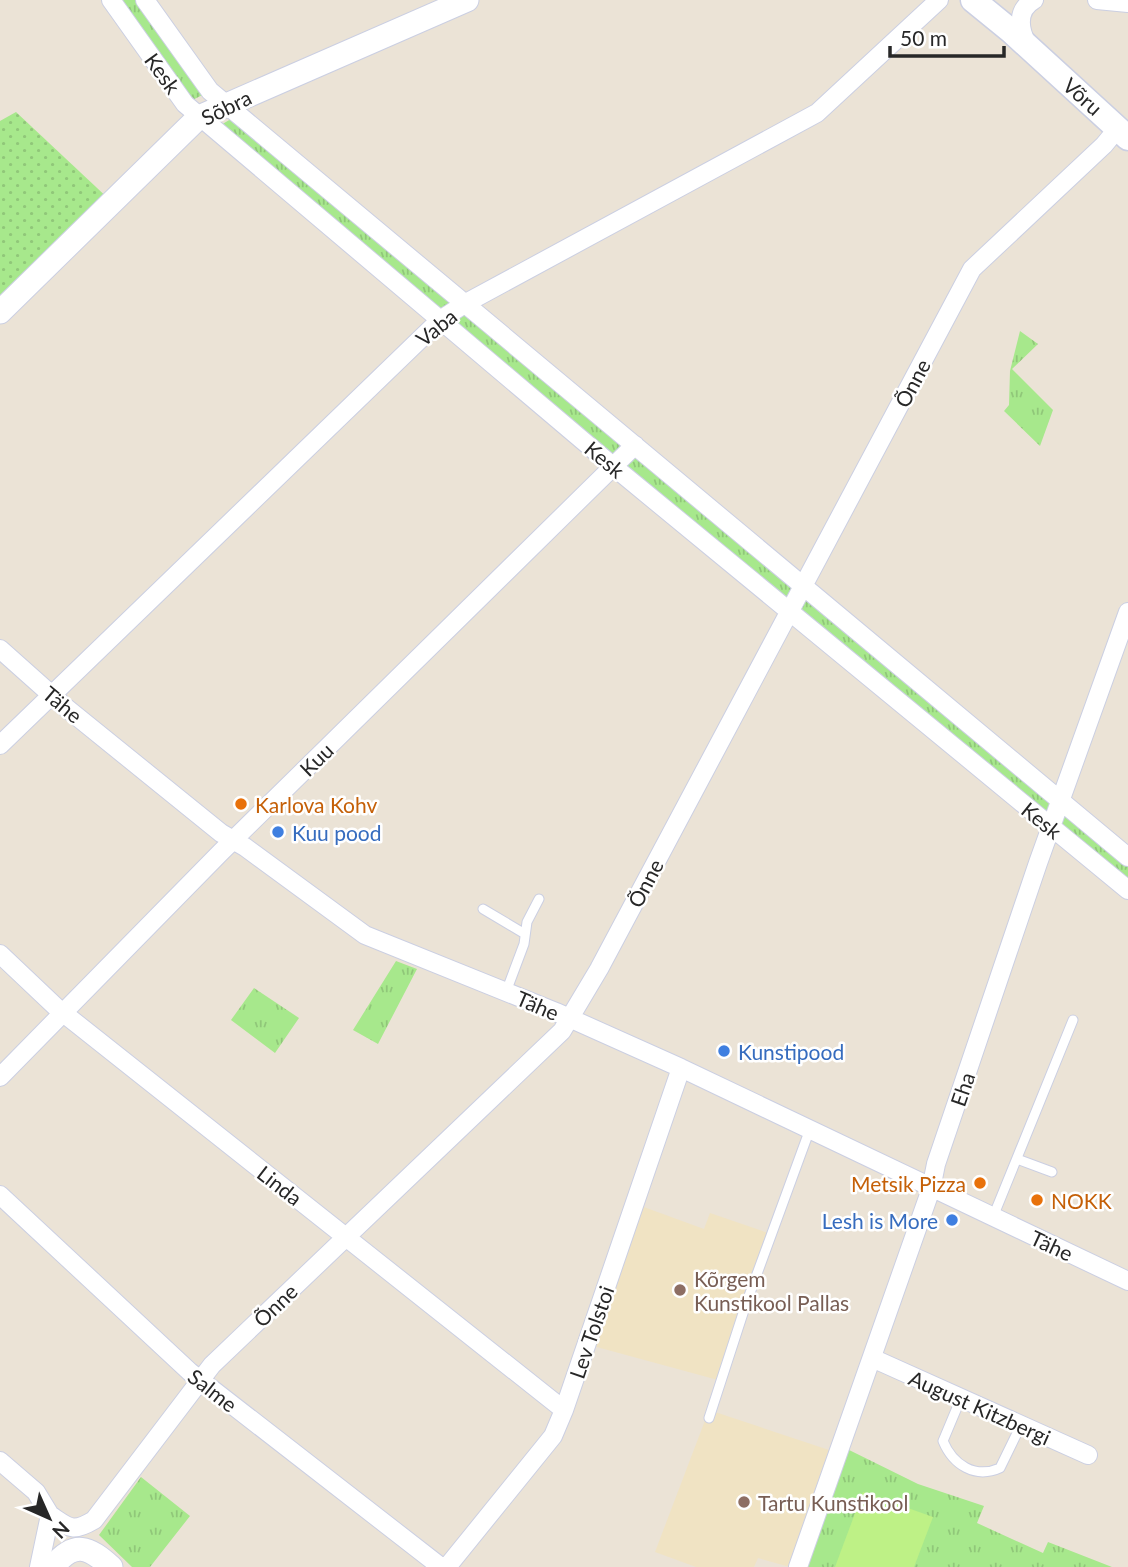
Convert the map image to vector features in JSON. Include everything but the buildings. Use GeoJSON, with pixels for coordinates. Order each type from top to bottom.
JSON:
{"type":"FeatureCollection","features":[{"type":"Feature","properties":{"kind":"main road","name":"Võru"},"geometry":{"type":"LineString","coordinates":[[973,0],[1123,133]]}},
{"type":"Feature","properties":{"kind":"street","name":"Kesk"},"geometry":{"type":"LineString","coordinates":[[111,0],[185,104],[199,117],[614,467],[1128,890]]}},
{"type":"Feature","properties":{"kind":"street","name":"Kesk"},"geometry":{"type":"LineString","coordinates":[[145,0],[210,91],[1128,857]]}},
{"type":"Feature","properties":{"kind":"street","name":"Sõbra"},"geometry":{"type":"LineString","coordinates":[[0,312],[199,117],[467,0]]}},
{"type":"Feature","properties":{"kind":"street","name":"Vaba"},"geometry":{"type":"LineString","coordinates":[[0,745],[440,320],[466,303],[817,113],[939,0]]}},
{"type":"Feature","properties":{"kind":"street"},"geometry":{"type":"LineString","coordinates":[[1029,47],[1021,30],[1020,18],[1025,7],[1034,0]]}},
{"type":"Feature","properties":{"kind":"street"},"geometry":{"type":"LineString","coordinates":[[1097,0],[1128,4]]}},
{"type":"Feature","properties":{"kind":"street","name":"Õnne"},"geometry":{"type":"LineString","coordinates":[[50,1515],[68,1528],[80,1527],[94,1520],[212,1365],[562,1031],[804,587],[972,269],[1104,145],[1123,133]]}},
{"type":"Feature","properties":{"kind":"street","name":"Kuu"},"geometry":{"type":"LineString","coordinates":[[0,1077],[233,840],[635,445]]}},
{"type":"Feature","properties":{"kind":"street","name":"Eha"},"geometry":{"type":"LineString","coordinates":[[798,1567],[931,1189],[936,1164],[1051,826],[1128,612]]}},
{"type":"Feature","properties":{"kind":"street","name":"Tähe"},"geometry":{"type":"LineString","coordinates":[[0,649],[221,833],[365,935],[570,1019],[681,1069],[1128,1281]]}},
{"type":"Feature","properties":{"kind":"street","name":"Linda"},"geometry":{"type":"LineString","coordinates":[[0,954],[62,1012],[565,1410]]}},
{"type":"Feature","properties":{"kind":"street","name":"Lev Tolstoi"},"geometry":{"type":"LineString","coordinates":[[447,1567],[553,1436],[565,1410],[681,1069]]}},
{"type":"Feature","properties":{"kind":"street","name":"Salme"},"geometry":{"type":"LineString","coordinates":[[0,1195],[200,1380],[441,1567]]}},
{"type":"Feature","properties":{"kind":"street","name":"August Kitzbergi"},"geometry":{"type":"LineString","coordinates":[[872,1358],[1088,1455]]}},
{"type":"Feature","properties":{"kind":"street"},"geometry":{"type":"LineString","coordinates":[[0,1461],[36,1492],[50,1515],[39,1567]]}},
{"type":"Feature","properties":{"kind":"street"},"geometry":{"type":"LineString","coordinates":[[53,1567],[68,1552],[78,1549],[86,1549],[107,1563]]}},
{"type":"Feature","properties":{"kind":"lane"},"geometry":{"type":"LineString","coordinates":[[506,992],[524,944],[527,922],[539,899]]}},
{"type":"Feature","properties":{"kind":"lane"},"geometry":{"type":"LineString","coordinates":[[483,909],[525,934]]}},
{"type":"Feature","properties":{"kind":"lane"},"geometry":{"type":"LineString","coordinates":[[993,1217],[1073,1020]]}},
{"type":"Feature","properties":{"kind":"lane"},"geometry":{"type":"LineString","coordinates":[[709,1418],[810,1129]]}},
{"type":"Feature","properties":{"kind":"lane"},"geometry":{"type":"LineString","coordinates":[[1017,1158],[1052,1172]]}},
{"type":"Feature","properties":{"kind":"lane"},"geometry":{"type":"LineString","coordinates":[[961,1398],[943,1441],[948,1453],[967,1469],[991,1472],[1000,1468],[1021,1425]]}},
{"type":"Feature","properties":{"kind":"shaded area","name":"Kõrgem Kunstikool Pallas"},"geometry":{"type":"Polygon","coordinates":[[[641,1206],[704,1229],[710,1213],[768,1233],[718,1380],[593,1346],[641,1206]]]}},
{"type":"Feature","properties":{"kind":"shaded area","name":"Tartu Kunstikool"},"geometry":{"type":"Polygon","coordinates":[[[709,1410],[832,1451],[790,1567],[758,1558],[754,1567],[696,1567],[655,1552],[709,1410]]]}},
{"type":"Feature","properties":{"kind":"green space"},"geometry":{"type":"Polygon","coordinates":[[[111,0],[145,0],[210,91],[185,104],[111,0]]]}},
{"type":"Feature","properties":{"kind":"green space"},"geometry":{"type":"Polygon","coordinates":[[[16,112],[112,202],[0,312],[0,121],[16,112]]]}},
{"type":"Feature","properties":{"kind":"green space"},"geometry":{"type":"Polygon","coordinates":[[[231,119],[1128,857],[1128,890],[214,129],[231,119]]]}},
{"type":"Feature","properties":{"kind":"green space"},"geometry":{"type":"Polygon","coordinates":[[[1020,331],[1038,344],[1012,369],[1053,410],[1040,446],[1004,411],[1009,405],[1010,371],[1020,331]]]}},
{"type":"Feature","properties":{"kind":"green space"},"geometry":{"type":"Polygon","coordinates":[[[396,961],[417,969],[378,1044],[353,1030],[396,961]]]}},
{"type":"Feature","properties":{"kind":"green space"},"geometry":{"type":"Polygon","coordinates":[[[254,988],[299,1018],[275,1053],[231,1020],[254,988]]]}},
{"type":"Feature","properties":{"kind":"green space"},"geometry":{"type":"Polygon","coordinates":[[[841,1446],[918,1484],[984,1506],[977,1523],[1043,1553],[1048,1542],[1112,1567],[798,1567],[841,1446]]]}},
{"type":"Feature","properties":{"kind":"green space"},"geometry":{"type":"Polygon","coordinates":[[[141,1477],[190,1516],[150,1567],[132,1567],[99,1535],[141,1477]]]}},
{"type":"Feature","properties":{"kind":"green space"},"geometry":{"type":"Polygon","coordinates":[[[863,1492],[933,1517],[914,1567],[835,1567],[863,1492]]]}},
{"type":"Feature","properties":{"kind":"place","name":"Karlova Kohv"},"geometry":{"type":"Point","coordinates":[241,804]}},
{"type":"Feature","properties":{"kind":"place","name":"Kuu pood"},"geometry":{"type":"Point","coordinates":[278,832]}},
{"type":"Feature","properties":{"kind":"place","name":"Kunstipood"},"geometry":{"type":"Point","coordinates":[724,1051]}},
{"type":"Feature","properties":{"kind":"place","name":"Metsik Pizza"},"geometry":{"type":"Point","coordinates":[980,1183]}},
{"type":"Feature","properties":{"kind":"place","name":"NOKK"},"geometry":{"type":"Point","coordinates":[1037,1200]}},
{"type":"Feature","properties":{"kind":"place","name":"Lesh is More"},"geometry":{"type":"Point","coordinates":[952,1220]}},
{"type":"Feature","properties":{"kind":"place","name":"Kõrgem Kunstikool Pallas"},"geometry":{"type":"Point","coordinates":[680,1290]}},
{"type":"Feature","properties":{"kind":"place","name":"Tartu Kunstikool"},"geometry":{"type":"Point","coordinates":[744,1502]}}]}
